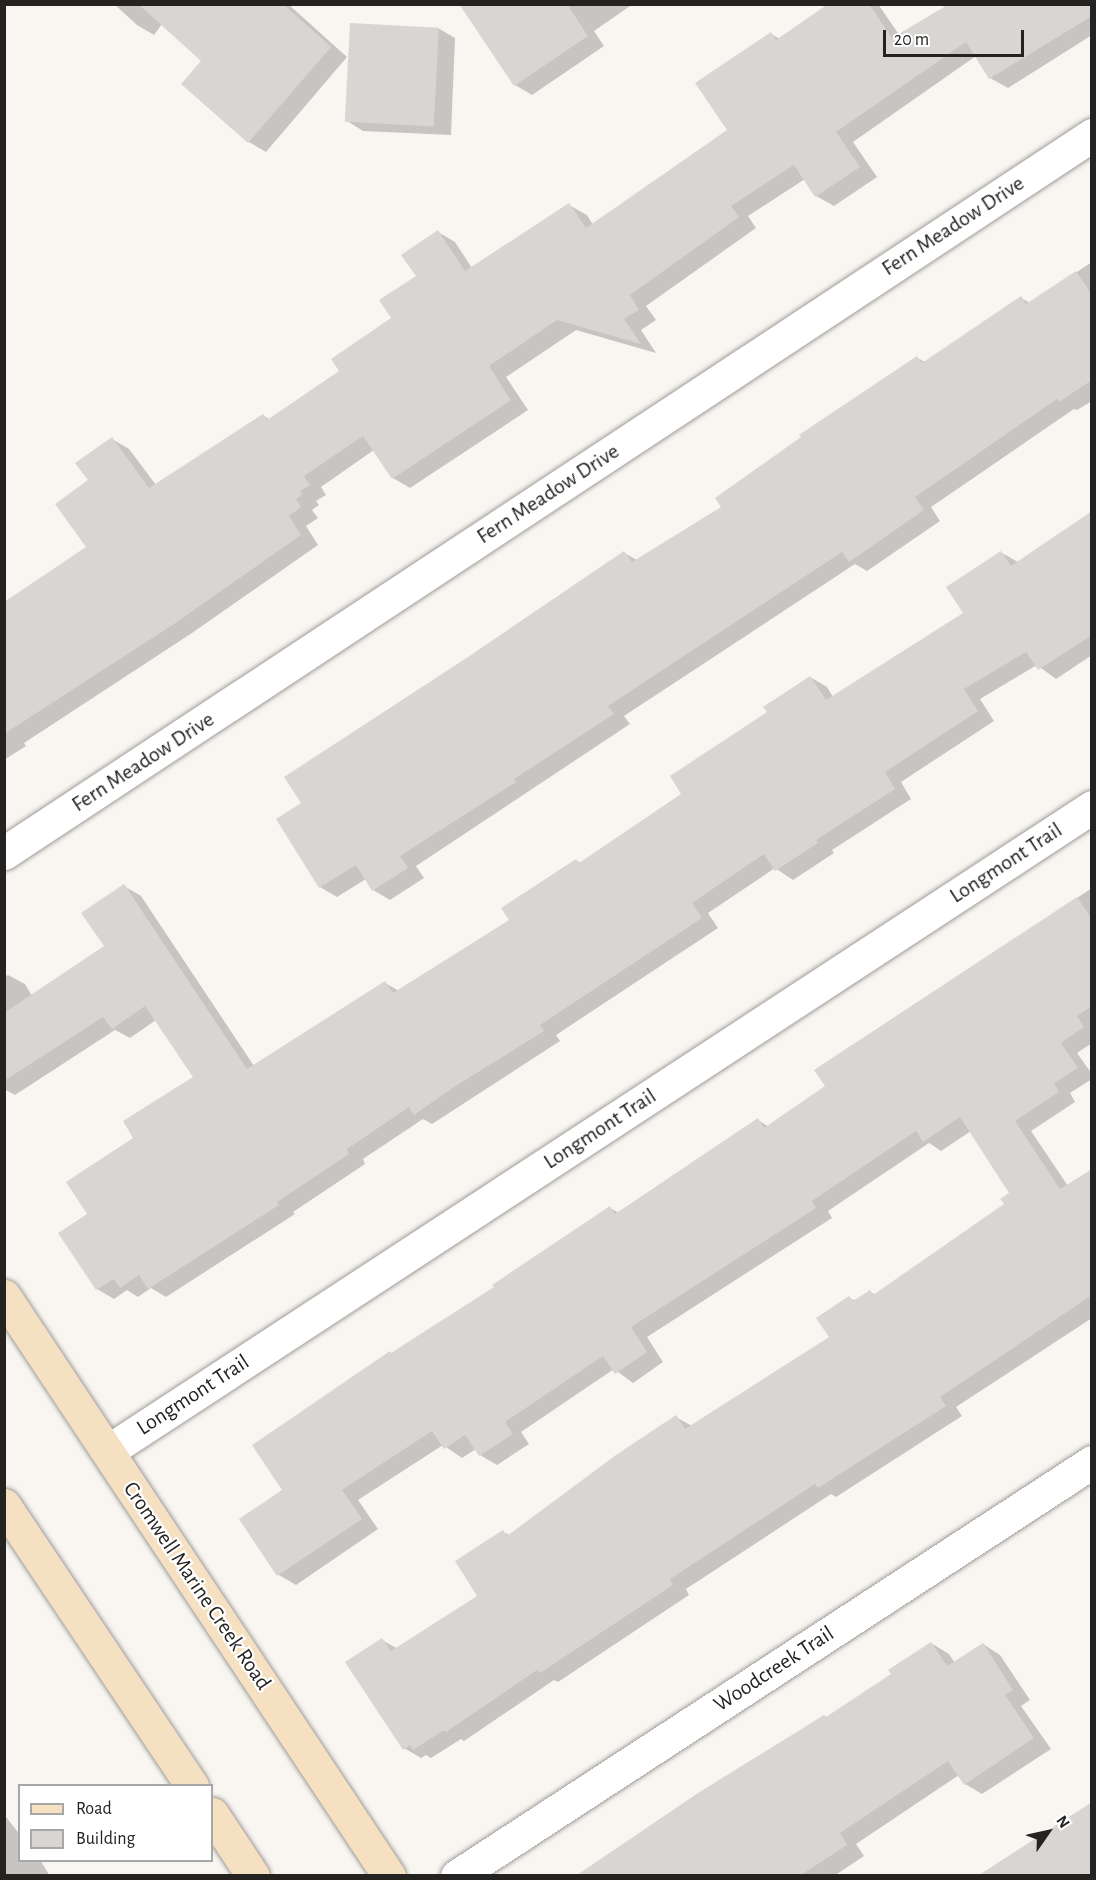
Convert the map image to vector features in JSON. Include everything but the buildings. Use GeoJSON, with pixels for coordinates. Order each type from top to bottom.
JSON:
{"type":"FeatureCollection","features":[{"type":"Feature","properties":{"kind":"main road","name":"Cromwell Marine Creek Road"},"geometry":{"type":"LineString","coordinates":[[4,1296],[389,1875]]}},
{"type":"Feature","properties":{"kind":"main road"},"geometry":{"type":"LineString","coordinates":[[4,1505],[191,1784]]}},
{"type":"Feature","properties":{"kind":"main road"},"geometry":{"type":"LineString","coordinates":[[213,1815],[253,1875]]}},
{"type":"Feature","properties":{"kind":"street","name":"Fern Meadow Drive"},"geometry":{"type":"LineString","coordinates":[[4,853],[1092,135]]}},
{"type":"Feature","properties":{"kind":"street","name":"Longmont Trail"},"geometry":{"type":"LineString","coordinates":[[108,1451],[1092,807]]}},
{"type":"Feature","properties":{"kind":"street","name":"Woodcreek Trail"},"geometry":{"type":"LineString","coordinates":[[457,1875],[1092,1462]]}}]}
